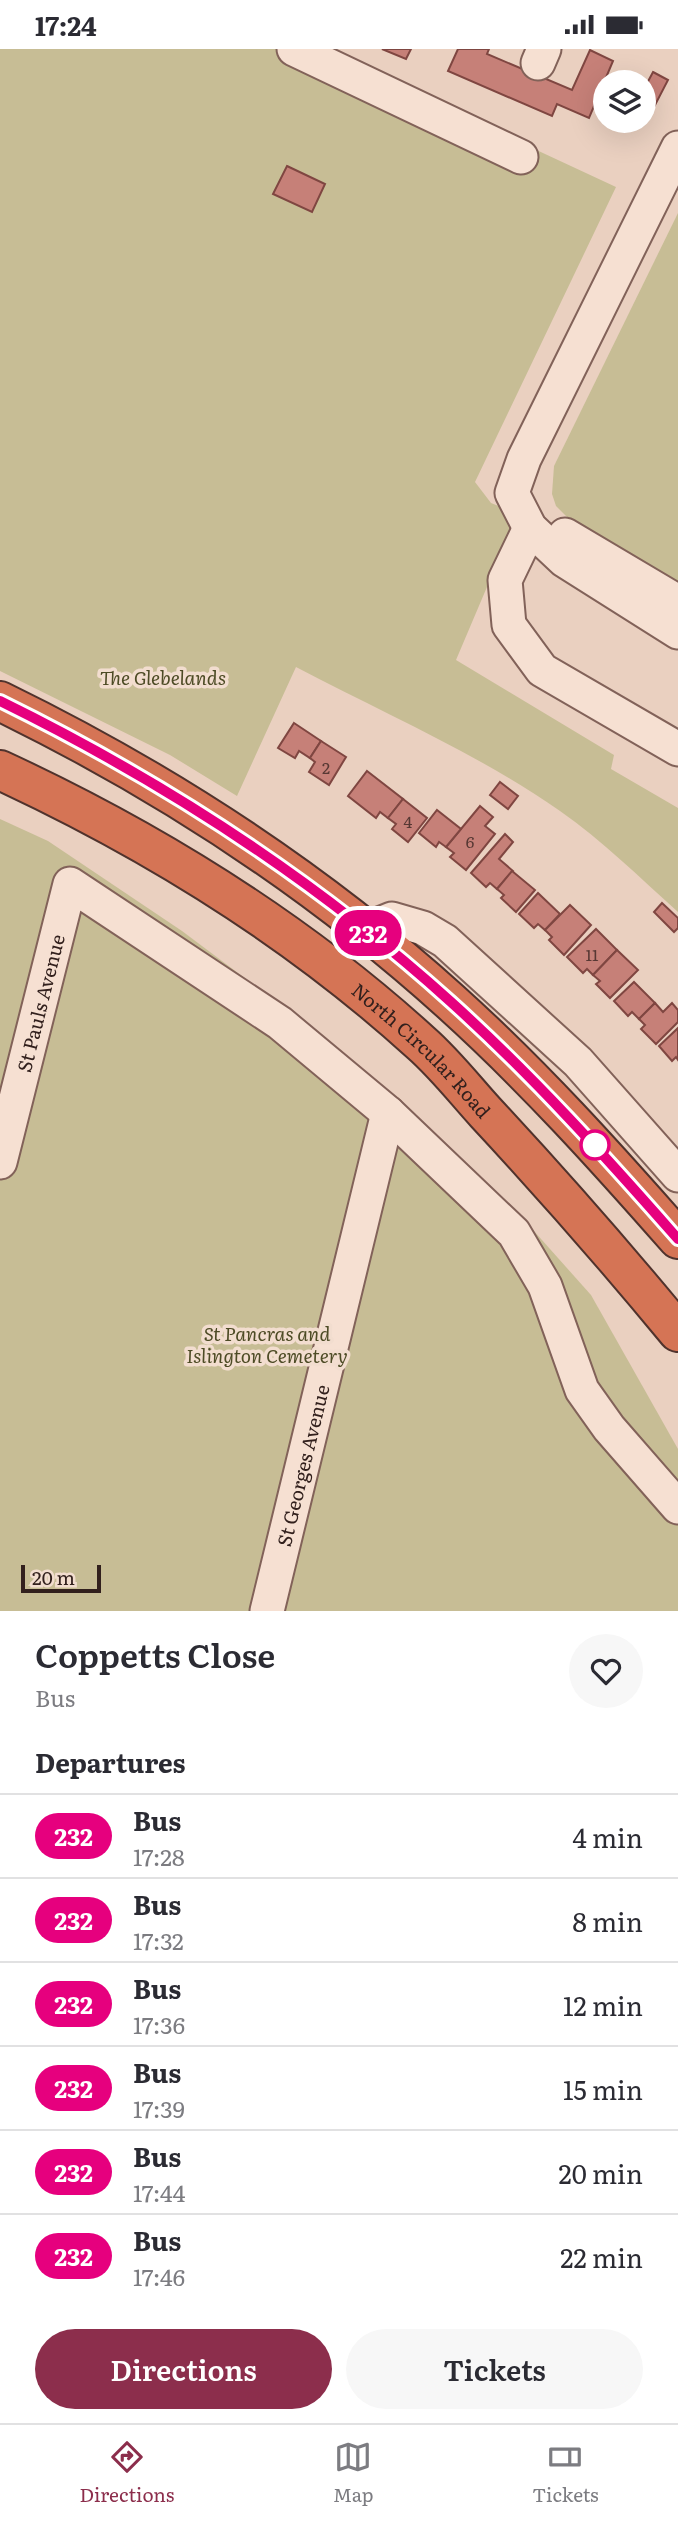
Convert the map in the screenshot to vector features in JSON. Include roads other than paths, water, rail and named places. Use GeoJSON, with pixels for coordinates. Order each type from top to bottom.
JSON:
{"type":"FeatureCollection","features":[{"type":"Feature","properties":{"kind":"highway"},"geometry":{"type":"LineString","coordinates":[[0,701],[76,738],[207,815],[285,869],[365,930],[450,1002],[521,1068],[603,1153],[678,1239]]}},
{"type":"Feature","properties":{"kind":"highway","name":"North Circular Road"},"geometry":{"type":"LineString","coordinates":[[0,770],[124,834],[243,906],[330,968],[423,1044],[577,1210],[678,1332]]}},
{"type":"Feature","properties":{"kind":"street"},"geometry":{"type":"LineString","coordinates":[[294,49],[521,157]]}},
{"type":"Feature","properties":{"kind":"street"},"geometry":{"type":"LineString","coordinates":[[678,148],[524,459],[522,471],[512,493],[530,528],[564,560],[678,632]]}},
{"type":"Feature","properties":{"kind":"street"},"geometry":{"type":"LineString","coordinates":[[522,471],[536,505],[554,528],[678,603]]}},
{"type":"Feature","properties":{"kind":"street"},"geometry":{"type":"LineString","coordinates":[[530,528],[505,580],[509,625],[542,670],[678,748]]}},
{"type":"Feature","properties":{"kind":"street","name":"St Pauls Avenue"},"geometry":{"type":"LineString","coordinates":[[0,1162],[70,884],[280,1023],[388,1113]]}},
{"type":"Feature","properties":{"kind":"street"},"geometry":{"type":"LineString","coordinates":[[365,930],[392,919],[423,927],[445,941],[578,1062],[678,1175]]}},
{"type":"Feature","properties":{"kind":"street"},"geometry":{"type":"LineString","coordinates":[[388,1113],[514,1233],[545,1286],[582,1390],[609,1428],[678,1507]]}},
{"type":"Feature","properties":{"kind":"street","name":"St Georges Avenue"},"geometry":{"type":"LineString","coordinates":[[267,1611],[388,1113]]}},
{"type":"Feature","properties":{"kind":"park label","name":"The Glebelands"},"geometry":{"type":"Point","coordinates":[163,677]}},
{"type":"Feature","properties":{"kind":"park label","name":"St Pancras and Islington Cemetery"},"geometry":{"type":"Point","coordinates":[267,1344]}}]}
